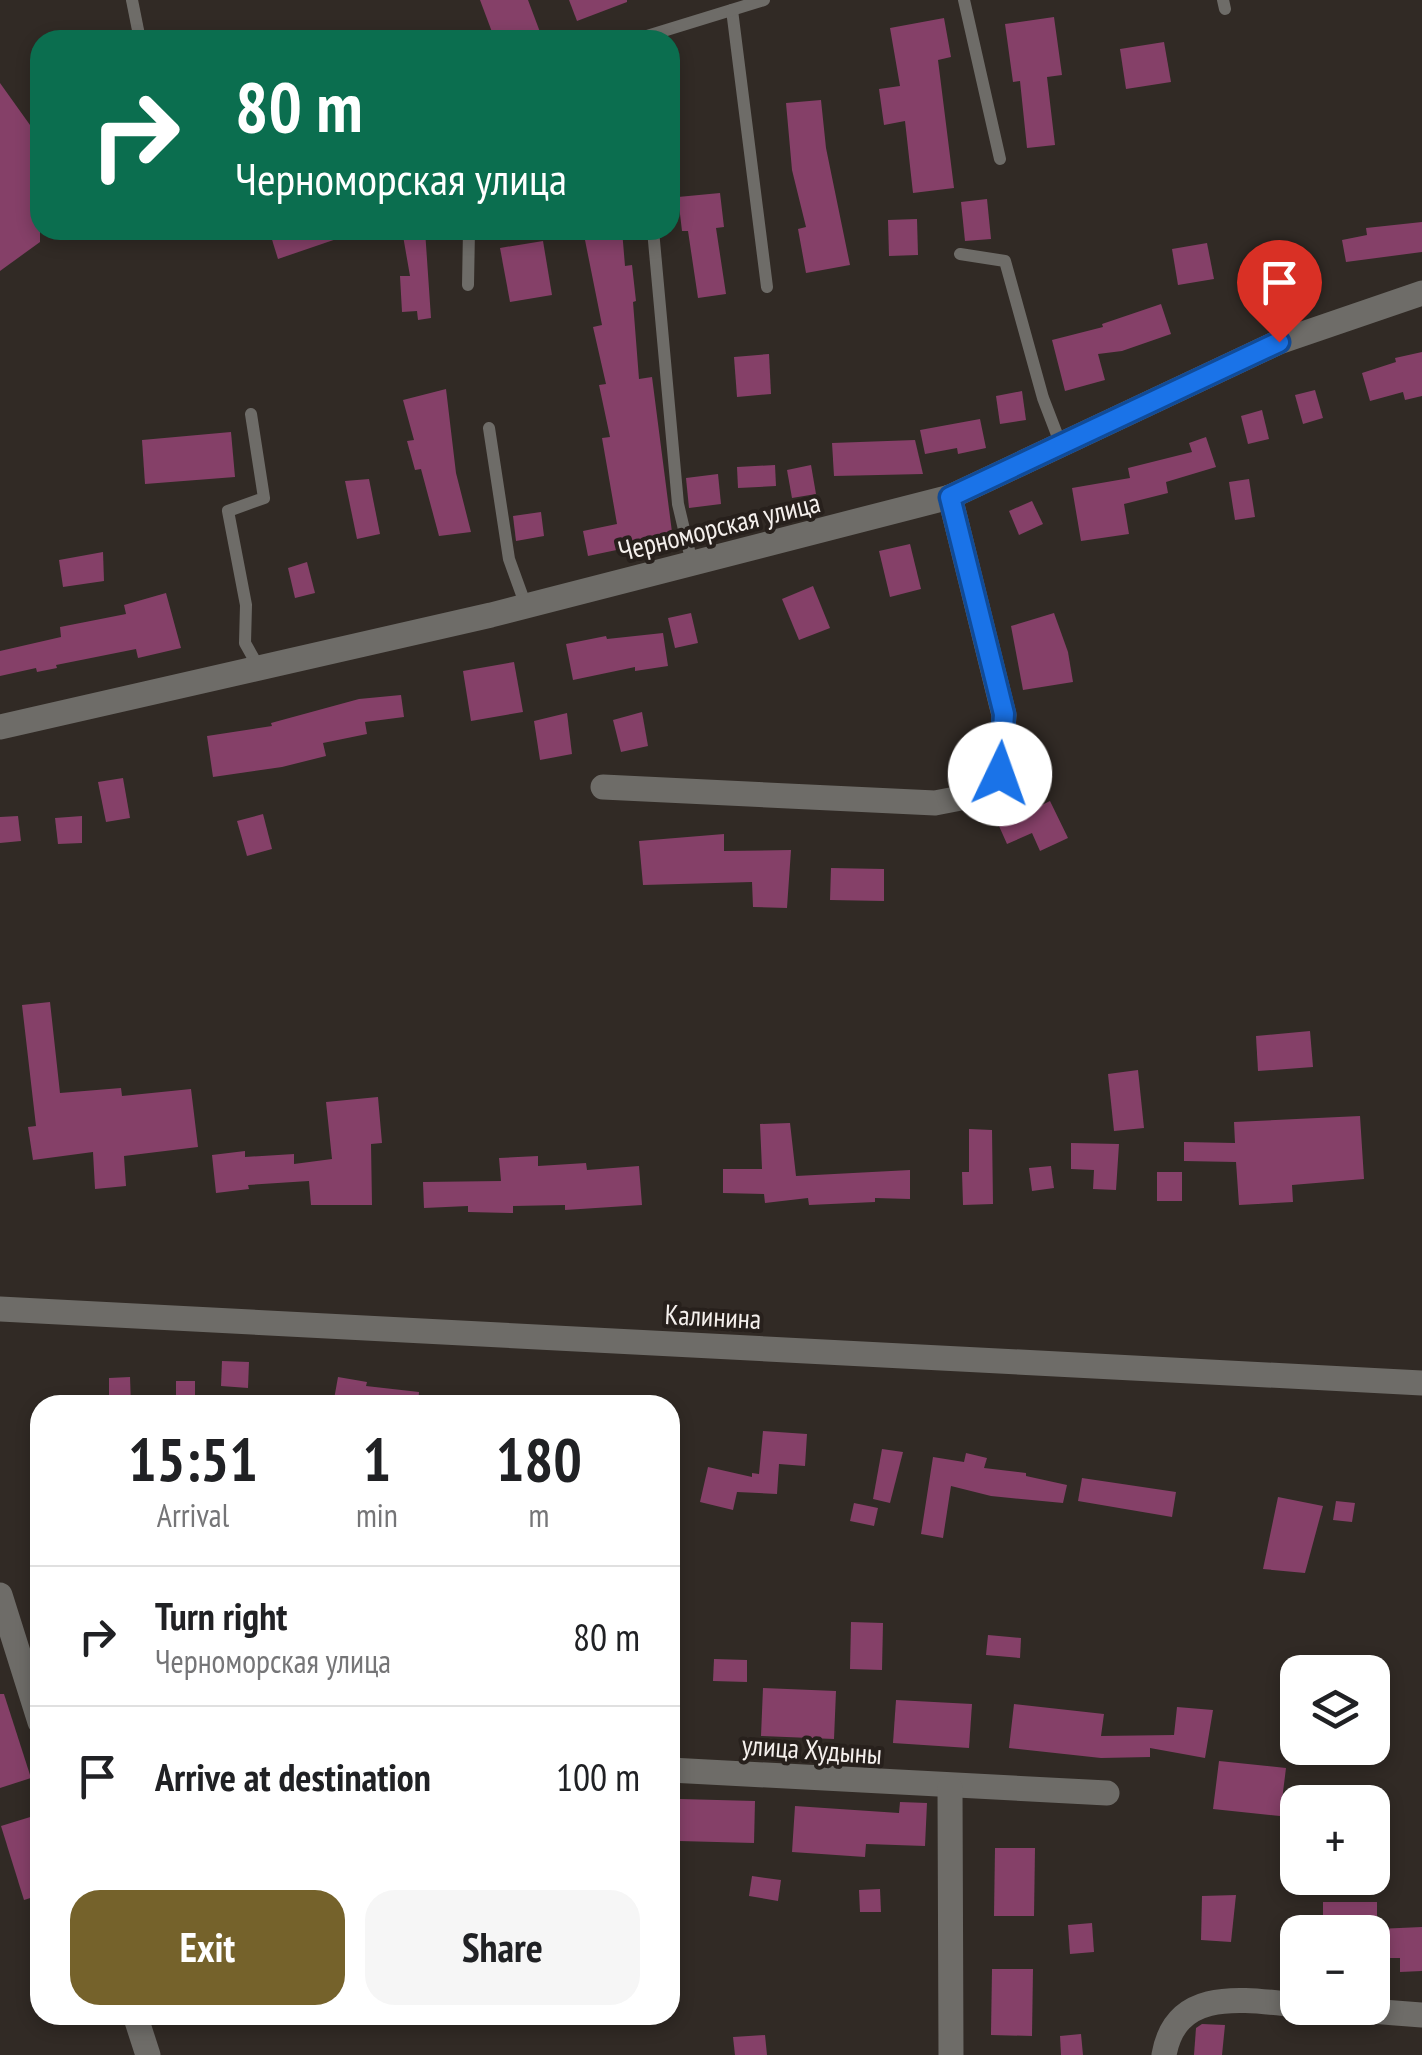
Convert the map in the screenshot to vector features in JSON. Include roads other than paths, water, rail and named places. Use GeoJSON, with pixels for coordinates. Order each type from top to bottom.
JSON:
{"type":"FeatureCollection","features":[{"type":"Feature","properties":{"kind":"street","name":"Черноморская улица"},"geometry":{"type":"LineString","coordinates":[[0,726],[526,606],[950,497],[1279,342],[1422,293]]}},
{"type":"Feature","properties":{"kind":"street"},"geometry":{"type":"LineString","coordinates":[[603,786],[935,802],[966,796],[1000,774],[1004,714],[950,497]]}},
{"type":"Feature","properties":{"kind":"street","name":"Калинина"},"geometry":{"type":"LineString","coordinates":[[0,1310],[1422,1383]]}},
{"type":"Feature","properties":{"kind":"street"},"geometry":{"type":"LineString","coordinates":[[0,1595],[30,1690]]}},
{"type":"Feature","properties":{"kind":"street","name":"улица Худыны"},"geometry":{"type":"LineString","coordinates":[[680,1771],[1106,1794]]}},
{"type":"Feature","properties":{"kind":"street"},"geometry":{"type":"LineString","coordinates":[[950,1788],[951,2055]]}},
{"type":"Feature","properties":{"kind":"street"},"geometry":{"type":"LineString","coordinates":[[1164,2055],[1168,2034],[1186,2014],[1205,2004],[1234,1999],[1280,2003]]}},
{"type":"Feature","properties":{"kind":"street"},"geometry":{"type":"LineString","coordinates":[[1390,2013],[1422,2015]]}},
{"type":"Feature","properties":{"kind":"street"},"geometry":{"type":"LineString","coordinates":[[138,2025],[148,2055]]}},
{"type":"Feature","properties":{"kind":"lane"},"geometry":{"type":"LineString","coordinates":[[132,0],[138,30]]}},
{"type":"Feature","properties":{"kind":"lane"},"geometry":{"type":"LineString","coordinates":[[667,30],[764,0]]}},
{"type":"Feature","properties":{"kind":"lane"},"geometry":{"type":"LineString","coordinates":[[964,0],[1000,160]]}},
{"type":"Feature","properties":{"kind":"lane"},"geometry":{"type":"LineString","coordinates":[[732,10],[767,287]]}},
{"type":"Feature","properties":{"kind":"lane"},"geometry":{"type":"LineString","coordinates":[[468,284],[469,240]]}},
{"type":"Feature","properties":{"kind":"lane"},"geometry":{"type":"LineString","coordinates":[[654,240],[678,504],[692,564]]}},
{"type":"Feature","properties":{"kind":"lane"},"geometry":{"type":"LineString","coordinates":[[960,254],[1005,261],[1060,445]]}},
{"type":"Feature","properties":{"kind":"lane"},"geometry":{"type":"LineString","coordinates":[[251,414],[264,498],[228,511],[246,605],[245,642],[259,668]]}},
{"type":"Feature","properties":{"kind":"lane"},"geometry":{"type":"LineString","coordinates":[[489,428],[509,559],[526,606]]}}]}
